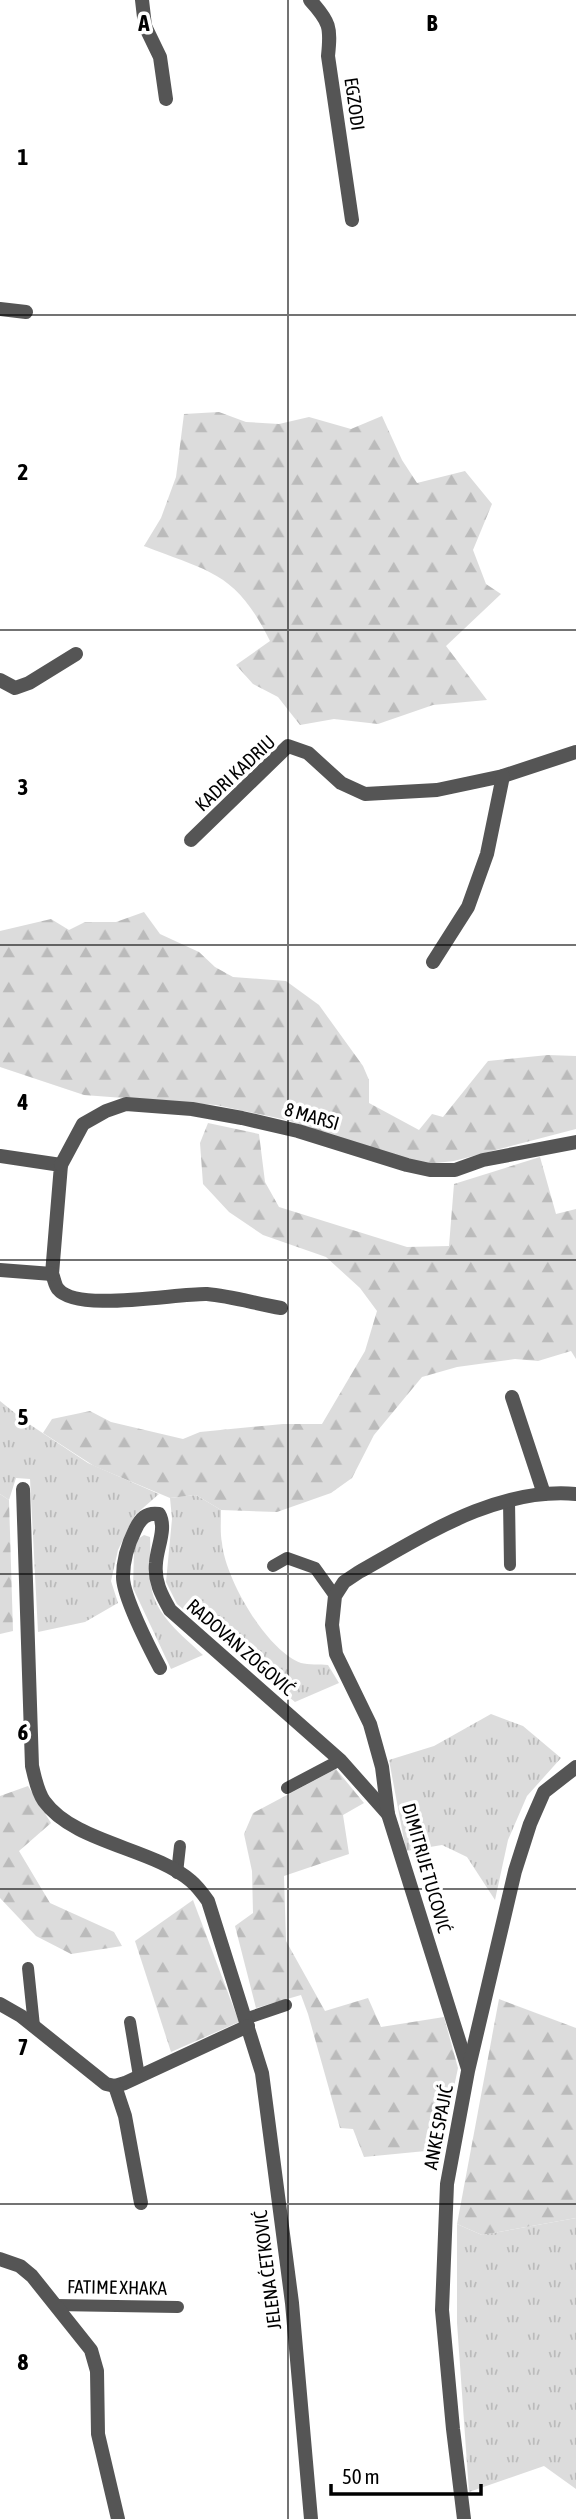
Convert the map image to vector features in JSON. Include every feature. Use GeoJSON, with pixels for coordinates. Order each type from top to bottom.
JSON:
{"type":"FeatureCollection","features":[{"type":"Feature","properties":{"kind":"street"},"geometry":{"type":"LineString","coordinates":[[142,0],[145,26],[160,57],[166,99]]}},
{"type":"Feature","properties":{"kind":"street","name":"EGZODI"},"geometry":{"type":"LineString","coordinates":[[310,0],[322,14],[330,31],[328,56],[352,220]]}},
{"type":"Feature","properties":{"kind":"street"},"geometry":{"type":"LineString","coordinates":[[0,309],[26,312]]}},
{"type":"Feature","properties":{"kind":"street"},"geometry":{"type":"LineString","coordinates":[[0,680],[15,688],[30,683],[76,654]]}},
{"type":"Feature","properties":{"kind":"street","name":"KADRI KADRIU"},"geometry":{"type":"LineString","coordinates":[[191,840],[288,746],[308,753],[341,783],[365,794],[437,790],[503,776],[576,752]]}},
{"type":"Feature","properties":{"kind":"street"},"geometry":{"type":"LineString","coordinates":[[433,962],[468,907],[487,854],[503,776]]}},
{"type":"Feature","properties":{"kind":"street","name":"8 MARSI"},"geometry":{"type":"LineString","coordinates":[[52,1274],[61,1165],[83,1124],[126,1104],[192,1109],[242,1118],[298,1131],[430,1170],[455,1170],[484,1160],[576,1142]]}},
{"type":"Feature","properties":{"kind":"street"},"geometry":{"type":"LineString","coordinates":[[0,1156],[61,1165]]}},
{"type":"Feature","properties":{"kind":"street"},"geometry":{"type":"LineString","coordinates":[[0,1270],[52,1274],[58,1290],[83,1301],[206,1294],[281,1308]]}},
{"type":"Feature","properties":{"kind":"street"},"geometry":{"type":"LineString","coordinates":[[512,1397],[544,1493]]}},
{"type":"Feature","properties":{"kind":"street","name":"JELENA ĆETKOVIĆ"},"geometry":{"type":"LineString","coordinates":[[23,1489],[32,1766],[37,1787],[51,1810],[74,1825],[190,1880],[208,1901],[262,2073],[292,2303],[311,2519]]}},
{"type":"Feature","properties":{"kind":"street"},"geometry":{"type":"LineString","coordinates":[[335,1596],[344,1582],[359,1572],[452,1520],[530,1494],[576,1494]]}},
{"type":"Feature","properties":{"kind":"street","name":"RADOVAN ZOGOVIĆ"},"geometry":{"type":"LineString","coordinates":[[160,1668],[138,1623],[122,1579],[130,1540],[139,1521],[152,1513],[159,1514],[163,1522],[155,1564],[158,1587],[170,1610],[340,1760],[388,1814]]}},
{"type":"Feature","properties":{"kind":"street","name":"DIMITRIJE TUCOVIĆ"},"geometry":{"type":"LineString","coordinates":[[335,1596],[332,1625],[336,1654],[370,1724],[382,1767],[388,1814],[468,2071]]}},
{"type":"Feature","properties":{"kind":"street","name":"ANKE SPAJIĆ"},"geometry":{"type":"LineString","coordinates":[[464,2519],[442,2310],[447,2184],[468,2071],[499,1931],[530,1824],[544,1792],[576,1767]]}},
{"type":"Feature","properties":{"kind":"street"},"geometry":{"type":"LineString","coordinates":[[0,2004],[33,2026],[106,2084],[115,2086],[247,2023]]}},
{"type":"Feature","properties":{"kind":"street"},"geometry":{"type":"LineString","coordinates":[[115,2086],[125,2116],[141,2203]]}},
{"type":"Feature","properties":{"kind":"street","name":"FATIME XHAKA"},"geometry":{"type":"LineString","coordinates":[[0,2259],[20,2266],[32,2276],[91,2350],[97,2371],[98,2434],[118,2519]]}},
{"type":"Feature","properties":{"kind":"lane"},"geometry":{"type":"LineString","coordinates":[[509,1501],[510,1565]]}},
{"type":"Feature","properties":{"kind":"lane"},"geometry":{"type":"LineString","coordinates":[[273,1566],[287,1558],[315,1568],[335,1596]]}},
{"type":"Feature","properties":{"kind":"lane"},"geometry":{"type":"LineString","coordinates":[[287,1788],[340,1760]]}},
{"type":"Feature","properties":{"kind":"lane"},"geometry":{"type":"LineString","coordinates":[[177,1873],[180,1846]]}},
{"type":"Feature","properties":{"kind":"lane"},"geometry":{"type":"LineString","coordinates":[[28,1968],[33,2026]]}},
{"type":"Feature","properties":{"kind":"lane"},"geometry":{"type":"LineString","coordinates":[[247,2023],[286,2005]]}},
{"type":"Feature","properties":{"kind":"lane"},"geometry":{"type":"LineString","coordinates":[[130,2022],[139,2076]]}},
{"type":"Feature","properties":{"kind":"lane","name":"FATIME XHAKA"},"geometry":{"type":"LineString","coordinates":[[55,2305],[178,2307]]}},
{"type":"Feature","properties":{"kind":"green space"},"geometry":{"type":"Polygon","coordinates":[[[219,412],[246,422],[279,424],[309,417],[351,429],[382,416],[402,460],[417,483],[465,471],[492,504],[473,550],[486,584],[501,594],[446,646],[487,700],[433,705],[378,724],[334,719],[300,725],[278,697],[253,684],[236,665],[270,641],[245,601],[233,587],[219,577],[144,546],[161,518],[176,477],[184,414],[219,412]]]}},
{"type":"Feature","properties":{"kind":"green space"},"geometry":{"type":"Polygon","coordinates":[[[144,912],[160,934],[199,952],[215,967],[233,977],[286,981],[319,1005],[363,1066],[369,1080],[369,1103],[419,1130],[432,1114],[443,1117],[488,1061],[548,1055],[576,1056],[576,1129],[454,1161],[427,1164],[369,1149],[287,1120],[216,1105],[84,1095],[0,1067],[0,931],[51,919],[69,930],[85,922],[116,922],[144,912]]]}},
{"type":"Feature","properties":{"kind":"green space"},"geometry":{"type":"Polygon","coordinates":[[[208,1123],[259,1134],[265,1182],[279,1207],[407,1247],[449,1246],[454,1184],[540,1157],[556,1214],[576,1209],[576,1359],[571,1351],[538,1361],[515,1359],[457,1367],[422,1377],[374,1435],[352,1478],[331,1493],[277,1512],[221,1510],[196,1495],[170,1498],[94,1466],[43,1433],[52,1419],[90,1411],[111,1422],[183,1439],[200,1432],[283,1424],[322,1424],[365,1351],[377,1311],[360,1288],[326,1257],[263,1235],[229,1212],[203,1184],[200,1143],[208,1123]]]}},
{"type":"Feature","properties":{"kind":"green space"},"geometry":{"type":"Polygon","coordinates":[[[0,1401],[26,1422],[88,1463],[159,1494],[135,1515],[118,1550],[111,1581],[118,1603],[85,1622],[38,1632],[30,1479],[16,1478],[9,1500],[0,1494],[0,1401]]]}},
{"type":"Feature","properties":{"kind":"green space"},"geometry":{"type":"Polygon","coordinates":[[[0,1494],[9,1500],[13,1631],[0,1634],[0,1494]]]}},
{"type":"Feature","properties":{"kind":"green space"},"geometry":{"type":"Polygon","coordinates":[[[196,1495],[221,1510],[225,1558],[239,1593],[261,1629],[288,1656],[301,1663],[328,1665],[339,1683],[295,1702],[177,1604],[166,1582],[172,1519],[170,1498],[196,1495]]]}},
{"type":"Feature","properties":{"kind":"green space"},"geometry":{"type":"Polygon","coordinates":[[[144,1535],[150,1537],[151,1586],[158,1606],[171,1624],[203,1655],[171,1669],[133,1588],[134,1551],[138,1539],[144,1535]]]}},
{"type":"Feature","properties":{"kind":"green space"},"geometry":{"type":"Polygon","coordinates":[[[491,1714],[523,1726],[561,1758],[527,1796],[508,1840],[495,1900],[467,1857],[442,1845],[406,1851],[389,1760],[434,1746],[491,1714]]]}},
{"type":"Feature","properties":{"kind":"green space"},"geometry":{"type":"Polygon","coordinates":[[[336,1769],[364,1803],[343,1815],[349,1854],[284,1876],[286,1941],[325,2011],[368,1998],[381,2027],[444,2017],[458,2068],[450,2106],[436,2150],[364,2157],[353,2129],[340,2128],[301,1995],[256,2008],[235,1926],[253,1913],[252,1871],[244,1834],[253,1813],[336,1769]]]}},
{"type":"Feature","properties":{"kind":"green space"},"geometry":{"type":"Polygon","coordinates":[[[28,1786],[51,1823],[19,1851],[50,1903],[114,1932],[122,1946],[71,1954],[36,1936],[0,1898],[0,1796],[28,1786]]]}},
{"type":"Feature","properties":{"kind":"green space"},"geometry":{"type":"Polygon","coordinates":[[[193,1900],[239,2022],[171,2052],[135,1941],[193,1900]]]}},
{"type":"Feature","properties":{"kind":"green space"},"geometry":{"type":"Polygon","coordinates":[[[499,1999],[576,2028],[576,2218],[482,2235],[457,2224],[499,1999]]]}},
{"type":"Feature","properties":{"kind":"green space"},"geometry":{"type":"Polygon","coordinates":[[[576,2218],[576,2489],[544,2466],[469,2492],[457,2323],[457,2224],[482,2235],[576,2218]]]}}]}
